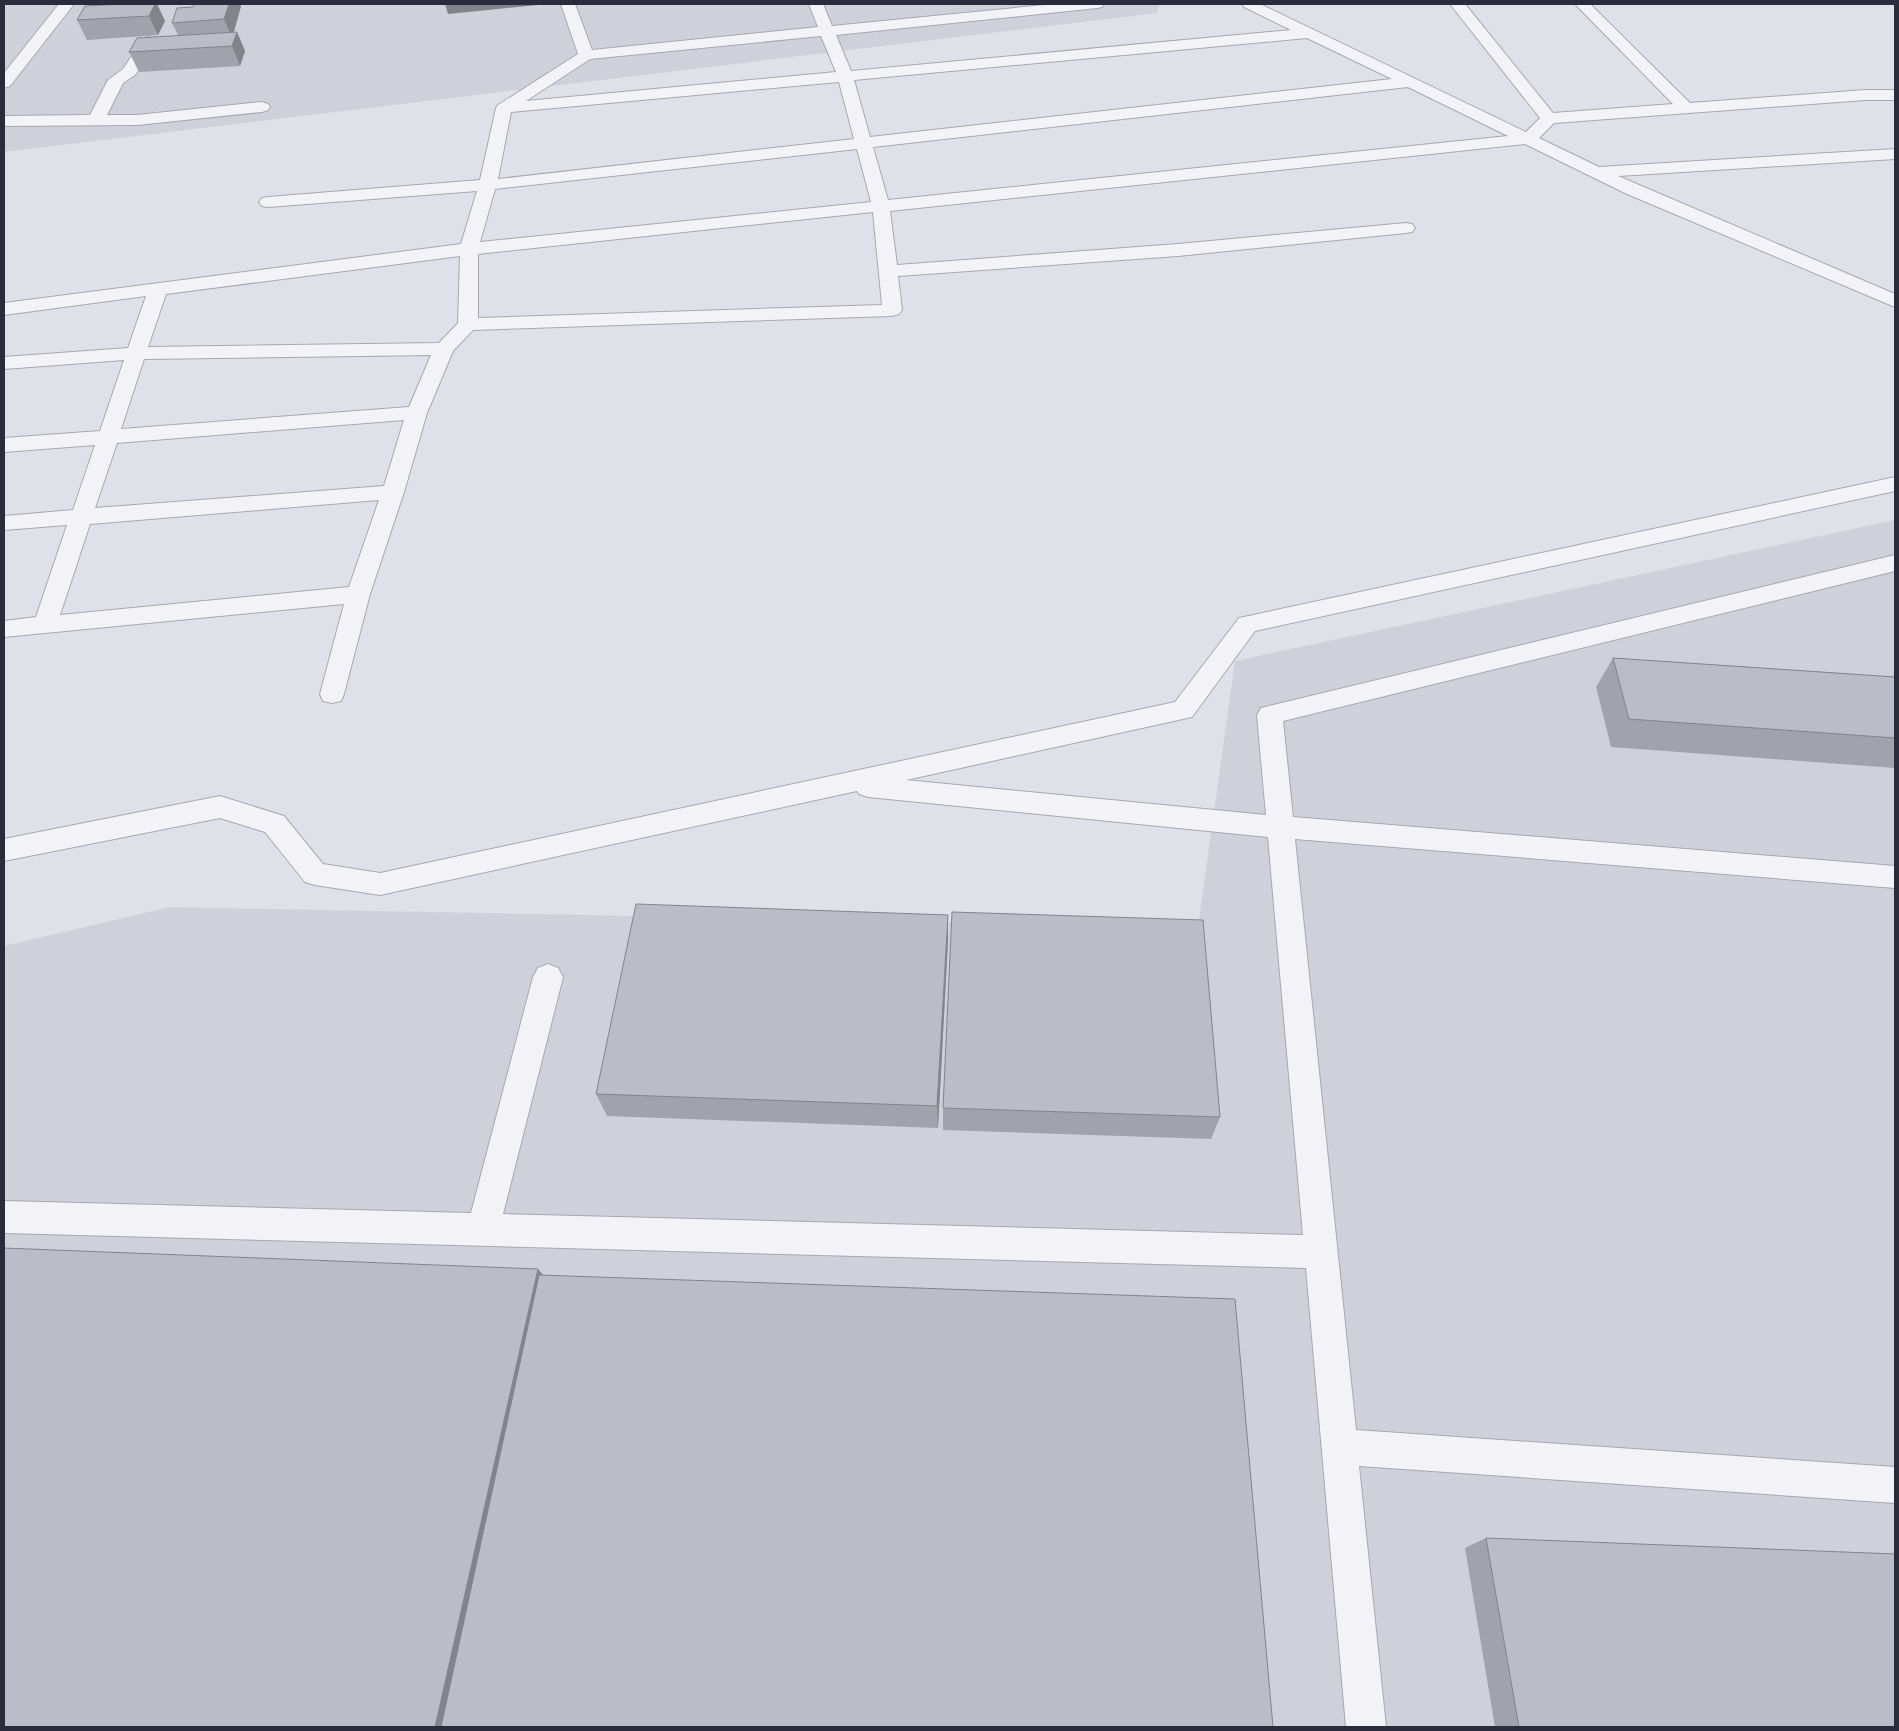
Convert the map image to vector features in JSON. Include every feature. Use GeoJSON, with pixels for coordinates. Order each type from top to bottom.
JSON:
{"type":"FeatureCollection","features":[{"type":"Feature","properties":{"kind":"street"},"geometry":{"type":"LineString","coordinates":[[4,83],[67,4]]}},
{"type":"Feature","properties":{"kind":"street"},"geometry":{"type":"LineString","coordinates":[[568,4],[586,55]]}},
{"type":"Feature","properties":{"kind":"street"},"geometry":{"type":"LineString","coordinates":[[332,694],[358,594],[393,492],[417,413],[444,348],[468,324],[892,310],[881,206],[845,76],[816,4]]}},
{"type":"Feature","properties":{"kind":"street"},"geometry":{"type":"LineString","coordinates":[[468,324],[469,249],[488,184],[504,108],[586,55],[1097,4]]}},
{"type":"Feature","properties":{"kind":"street"},"geometry":{"type":"LineString","coordinates":[[1249,4],[1642,194],[1895,301]]}},
{"type":"Feature","properties":{"kind":"street"},"geometry":{"type":"LineString","coordinates":[[1457,4],[1549,118]]}},
{"type":"Feature","properties":{"kind":"street"},"geometry":{"type":"LineString","coordinates":[[1582,4],[1686,108]]}},
{"type":"Feature","properties":{"kind":"street"},"geometry":{"type":"LineString","coordinates":[[504,108],[1310,33]]}},
{"type":"Feature","properties":{"kind":"street"},"geometry":{"type":"LineString","coordinates":[[96,120],[116,80],[129,72],[148,42]]}},
{"type":"Feature","properties":{"kind":"street"},"geometry":{"type":"LineString","coordinates":[[268,202],[488,184],[1411,82]]}},
{"type":"Feature","properties":{"kind":"street"},"geometry":{"type":"LineString","coordinates":[[4,309],[469,249],[1528,139],[1549,118],[1772,104],[1866,95],[1895,95]]}},
{"type":"Feature","properties":{"kind":"street"},"geometry":{"type":"LineString","coordinates":[[4,121],[137,120],[262,107]]}},
{"type":"Feature","properties":{"kind":"street"},"geometry":{"type":"LineString","coordinates":[[1595,172],[1895,154]]}},
{"type":"Feature","properties":{"kind":"street"},"geometry":{"type":"LineString","coordinates":[[888,271],[1178,250],[1406,228]]}},
{"type":"Feature","properties":{"kind":"street"},"geometry":{"type":"LineString","coordinates":[[45,625],[158,289]]}},
{"type":"Feature","properties":{"kind":"street"},"geometry":{"type":"LineString","coordinates":[[4,363],[136,353],[444,348]]}},
{"type":"Feature","properties":{"kind":"street"},"geometry":{"type":"LineString","coordinates":[[4,445],[417,413]]}},
{"type":"Feature","properties":{"kind":"street"},"geometry":{"type":"LineString","coordinates":[[4,850],[220,806],[274,824],[314,874],[380,884],[1183,710],[1246,624],[1895,484]]}},
{"type":"Feature","properties":{"kind":"street"},"geometry":{"type":"LineString","coordinates":[[4,523],[393,492]]}},
{"type":"Feature","properties":{"kind":"street"},"geometry":{"type":"LineString","coordinates":[[1366,1727],[1270,715],[1895,563]]}},
{"type":"Feature","properties":{"kind":"street"},"geometry":{"type":"LineString","coordinates":[[4,629],[358,594]]}},
{"type":"Feature","properties":{"kind":"street"},"geometry":{"type":"LineString","coordinates":[[842,784],[1280,827],[1895,878]]}},
{"type":"Feature","properties":{"kind":"street"},"geometry":{"type":"LineString","coordinates":[[483,1230],[548,977]]}},
{"type":"Feature","properties":{"kind":"street"},"geometry":{"type":"LineString","coordinates":[[4,1217],[1322,1252]]}},
{"type":"Feature","properties":{"kind":"street"},"geometry":{"type":"LineString","coordinates":[[1340,1447],[1895,1485]]}},
{"type":"Feature","properties":{"kind":"shaded area"},"geometry":{"type":"Polygon","coordinates":[[[4,4],[1159,4],[1157,13],[4,152],[4,4]]]}},
{"type":"Feature","properties":{"kind":"shaded area"},"geometry":{"type":"Polygon","coordinates":[[[1895,520],[1895,1727],[4,1727],[4,946],[170,907],[1198,927],[1235,661],[1895,520]]]}},
{"type":"Feature","properties":{"kind":"building"},"geometry":{"type":"Polygon","coordinates":[[[155,4],[149,16],[77,20],[85,6],[155,4]]]}},
{"type":"Feature","properties":{"kind":"building"},"geometry":{"type":"Polygon","coordinates":[[[194,4],[229,4],[224,19],[172,23],[177,8],[193,7],[194,4]]]}},
{"type":"Feature","properties":{"kind":"building"},"geometry":{"type":"Polygon","coordinates":[[[237,32],[232,46],[129,52],[137,38],[237,32]]]}},
{"type":"Feature","properties":{"kind":"building"},"geometry":{"type":"Polygon","coordinates":[[[1613,658],[1895,677],[1895,738],[1629,719],[1613,658]]]}},
{"type":"Feature","properties":{"kind":"building"},"geometry":{"type":"Polygon","coordinates":[[[636,904],[948,915],[937,1106],[596,1094],[636,904]]]}},
{"type":"Feature","properties":{"kind":"building"},"geometry":{"type":"Polygon","coordinates":[[[952,912],[1203,920],[1220,1117],[943,1108],[952,912]]]}},
{"type":"Feature","properties":{"kind":"building"},"geometry":{"type":"Polygon","coordinates":[[[4,1248],[538,1269],[435,1727],[4,1727],[4,1248]]]}},
{"type":"Feature","properties":{"kind":"building"},"geometry":{"type":"Polygon","coordinates":[[[539,1275],[1235,1299],[1273,1727],[441,1727],[539,1275]]]}},
{"type":"Feature","properties":{"kind":"building"},"geometry":{"type":"Polygon","coordinates":[[[1486,1538],[1895,1554],[1895,1727],[1519,1727],[1486,1538]]]}}]}
